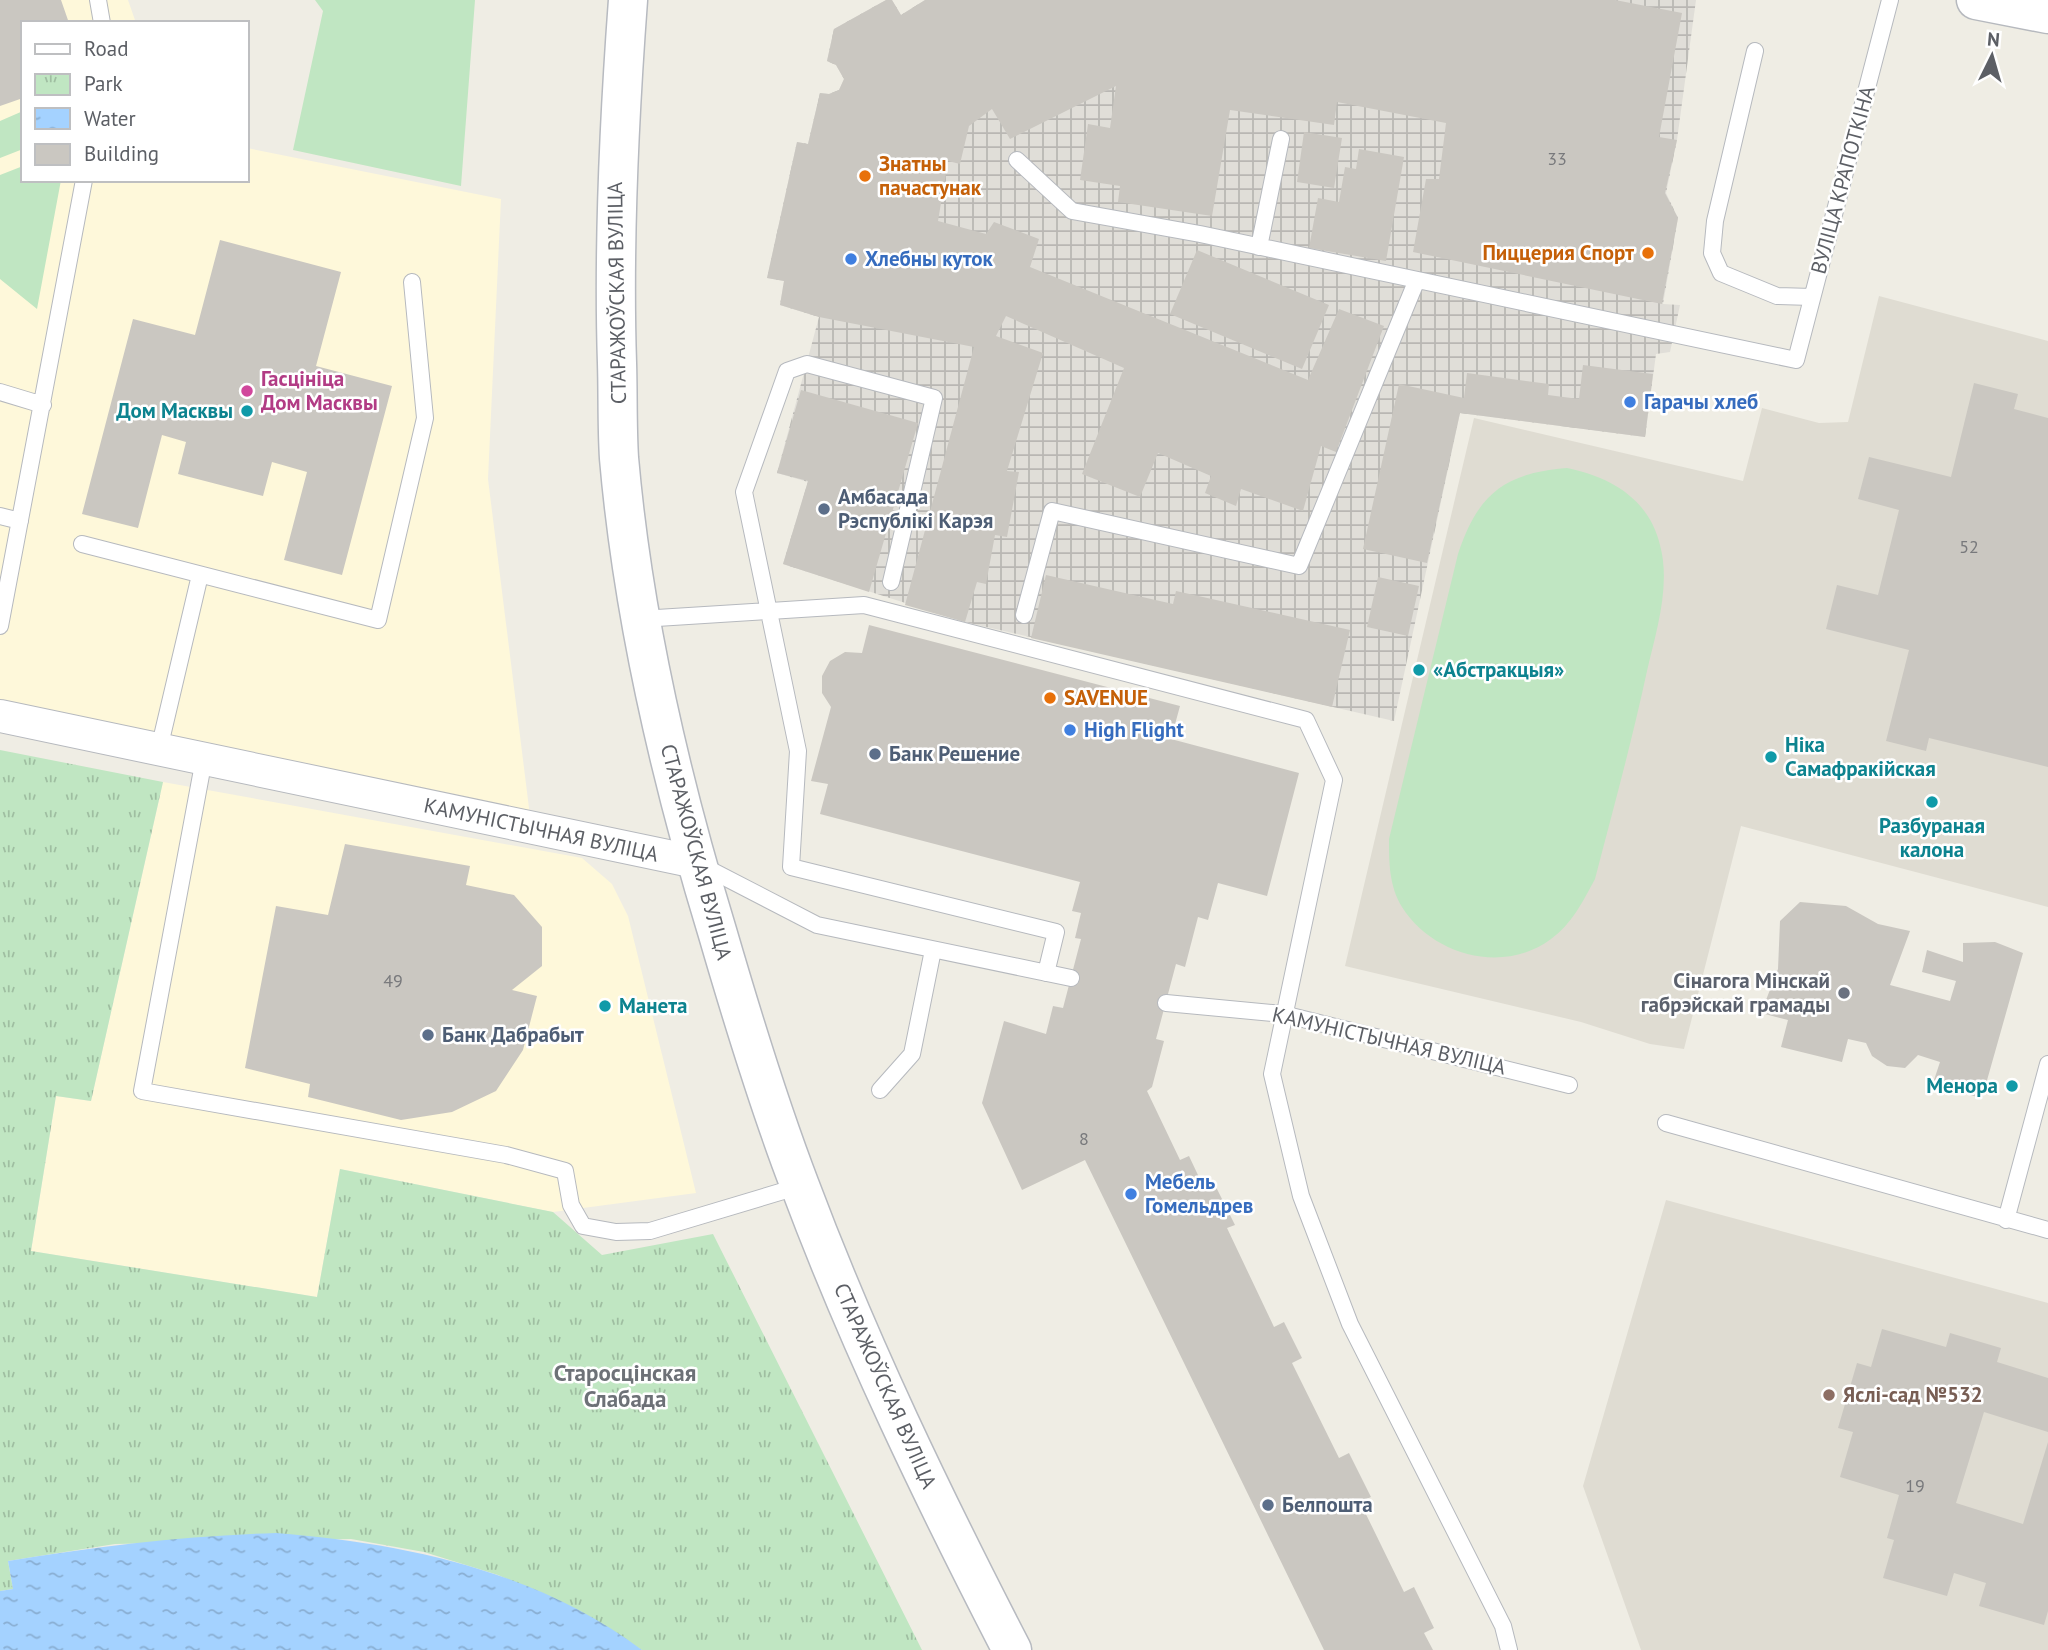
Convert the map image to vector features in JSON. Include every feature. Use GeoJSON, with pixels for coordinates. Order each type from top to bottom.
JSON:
{"type":"FeatureCollection","features":[{"type":"Feature","properties":{"kind":"main road","name":"СТАРАЖОЎСКАЯ ВУЛІЦА"},"geometry":{"type":"LineString","coordinates":[[628,0],[616,156],[615,295],[619,457],[641,619],[660,723],[696,862],[742,1016],[800,1186],[867,1351],[943,1517],[1012,1650]]}},
{"type":"Feature","properties":{"kind":"main road"},"geometry":{"type":"LineString","coordinates":[[1976,0],[2048,14]]}},
{"type":"Feature","properties":{"kind":"street","name":"КАМУНІСТЫЧНАЯ ВУЛІЦА"},"geometry":{"type":"LineString","coordinates":[[0,716],[696,862]]}},
{"type":"Feature","properties":{"kind":"lane"},"geometry":{"type":"LineString","coordinates":[[98,0],[102,21]]}},
{"type":"Feature","properties":{"kind":"lane","name":"ВУЛІЦА КРАПОТКІНА"},"geometry":{"type":"LineString","coordinates":[[1416,282],[1796,360],[1890,0]]}},
{"type":"Feature","properties":{"kind":"lane"},"geometry":{"type":"LineString","coordinates":[[1755,51],[1715,221],[1712,253],[1721,274],[1777,296],[1812,297]]}},
{"type":"Feature","properties":{"kind":"lane"},"geometry":{"type":"LineString","coordinates":[[1259,247],[1281,139]]}},
{"type":"Feature","properties":{"kind":"lane"},"geometry":{"type":"LineString","coordinates":[[1017,160],[1072,211],[1259,247],[1416,282],[1299,566],[1052,511],[1024,615]]}},
{"type":"Feature","properties":{"kind":"lane"},"geometry":{"type":"LineString","coordinates":[[0,626],[44,405],[84,182]]}},
{"type":"Feature","properties":{"kind":"lane"},"geometry":{"type":"LineString","coordinates":[[82,544],[378,620],[425,418],[412,282]]}},
{"type":"Feature","properties":{"kind":"lane"},"geometry":{"type":"LineString","coordinates":[[891,582],[933,398],[807,365],[787,371],[744,492],[766,610],[798,751],[791,867],[1056,932],[1046,973]]}},
{"type":"Feature","properties":{"kind":"lane"},"geometry":{"type":"LineString","coordinates":[[0,393],[44,405]]}},
{"type":"Feature","properties":{"kind":"lane"},"geometry":{"type":"LineString","coordinates":[[0,516],[20,522]]}},
{"type":"Feature","properties":{"kind":"lane"},"geometry":{"type":"LineString","coordinates":[[159,749],[200,575]]}},
{"type":"Feature","properties":{"kind":"lane"},"geometry":{"type":"LineString","coordinates":[[641,619],[864,605],[1306,720],[1334,780],[1272,1074],[1301,1196],[1350,1324],[1503,1626],[1509,1650]]}},
{"type":"Feature","properties":{"kind":"lane"},"geometry":{"type":"LineString","coordinates":[[204,759],[142,1091],[506,1155],[565,1171],[571,1205],[583,1226],[616,1232],[650,1231],[800,1186]]}},
{"type":"Feature","properties":{"kind":"lane","name":"КАМУНІСТЫЧНАЯ ВУЛІЦА"},"geometry":{"type":"LineString","coordinates":[[696,862],[817,925],[1071,978]]}},
{"type":"Feature","properties":{"kind":"lane"},"geometry":{"type":"LineString","coordinates":[[880,1090],[912,1054],[933,950]]}},
{"type":"Feature","properties":{"kind":"lane","name":"КАМУНІСТЫЧНАЯ ВУЛІЦА"},"geometry":{"type":"LineString","coordinates":[[1166,1003],[1283,1014],[1569,1085]]}},
{"type":"Feature","properties":{"kind":"lane"},"geometry":{"type":"LineString","coordinates":[[2006,1220],[2048,1064]]}},
{"type":"Feature","properties":{"kind":"lane"},"geometry":{"type":"LineString","coordinates":[[1666,1123],[2048,1230]]}},
{"type":"Feature","properties":{"kind":"shaded area"},"geometry":{"type":"Polygon","coordinates":[[[0,0],[128,0],[135,21],[21,21],[21,182],[248,182],[248,148],[501,199],[488,479],[531,824],[0,715],[0,0]]]}},
{"type":"Feature","properties":{"kind":"shaded area"},"geometry":{"type":"Polygon","coordinates":[[[886,0],[892,0],[901,15],[925,0],[1696,0],[1677,140],[1666,193],[1678,218],[1663,304],[1680,305],[1670,352],[1656,354],[1645,437],[1460,413],[1394,721],[965,622],[783,564],[808,482],[777,473],[819,317],[780,305],[784,281],[767,278],[797,142],[808,144],[820,93],[829,94],[839,90],[844,79],[836,65],[827,61],[834,29],[886,0]]]}},
{"type":"Feature","properties":{"kind":"shaded area"},"geometry":{"type":"Polygon","coordinates":[[[1879,296],[2048,341],[2048,907],[1741,826],[1684,1049],[1650,1044],[1581,1022],[1345,966],[1474,418],[1743,481],[1762,408],[1819,423],[1848,422],[1879,296]]]}},
{"type":"Feature","properties":{"kind":"shaded area"},"geometry":{"type":"Polygon","coordinates":[[[163,782],[582,858],[612,884],[628,916],[696,1193],[553,1212],[340,1169],[317,1297],[31,1251],[56,1096],[91,1101],[163,782]]]}},
{"type":"Feature","properties":{"kind":"shaded area","name":"Яслі-сад №532"},"geometry":{"type":"Polygon","coordinates":[[[1666,1200],[2048,1303],[2048,1650],[1641,1650],[1583,1486],[1666,1200]]]}},
{"type":"Feature","properties":{"kind":"green space"},"geometry":{"type":"Polygon","coordinates":[[[315,0],[475,0],[461,186],[293,150],[323,11],[315,0]]]}},
{"type":"Feature","properties":{"kind":"green space"},"geometry":{"type":"Polygon","coordinates":[[[21,112],[21,150],[0,158],[0,121],[21,112]]]}},
{"type":"Feature","properties":{"kind":"green space"},"geometry":{"type":"Polygon","coordinates":[[[21,167],[21,182],[61,182],[37,309],[0,279],[0,175],[21,167]]]}},
{"type":"Feature","properties":{"kind":"green space"},"geometry":{"type":"Polygon","coordinates":[[[1567,468],[1613,484],[1637,503],[1647,515],[1655,529],[1663,561],[1663,593],[1658,625],[1595,879],[1586,896],[1565,926],[1551,939],[1532,950],[1512,956],[1470,954],[1450,948],[1431,937],[1415,924],[1402,907],[1392,882],[1389,839],[1458,554],[1466,533],[1475,516],[1496,490],[1526,475],[1567,468]]]}},
{"type":"Feature","properties":{"kind":"green space"},"geometry":{"type":"Polygon","coordinates":[[[0,750],[163,782],[91,1101],[56,1096],[31,1251],[317,1297],[340,1169],[553,1212],[602,1255],[713,1234],[922,1650],[642,1650],[563,1604],[498,1575],[424,1552],[351,1539],[115,1544],[8,1561],[13,1589],[0,1591],[0,750]]]}},
{"type":"Feature","properties":{"kind":"water"},"geometry":{"type":"Polygon","coordinates":[[[276,1533],[372,1544],[468,1566],[559,1600],[642,1650],[0,1650],[0,1591],[13,1589],[8,1561],[142,1542],[276,1533]]]}},
{"type":"Feature","properties":{"kind":"building"},"geometry":{"type":"Polygon","coordinates":[[[0,0],[61,0],[68,21],[21,21],[21,99],[0,106],[0,0]]]}},
{"type":"Feature","properties":{"kind":"building"},"geometry":{"type":"Polygon","coordinates":[[[886,0],[892,0],[901,15],[925,0],[1615,0],[1682,13],[1659,137],[1677,140],[1665,193],[1678,218],[1662,304],[1413,252],[1426,179],[1439,179],[1446,123],[1337,102],[1334,125],[1230,110],[1212,216],[1118,202],[1120,186],[1080,180],[1088,124],[1110,128],[1116,86],[1010,139],[992,109],[969,126],[960,164],[948,161],[938,221],[986,234],[994,222],[1039,239],[1030,267],[1308,380],[1339,309],[1384,326],[1336,452],[1321,446],[1303,511],[1241,489],[1236,506],[1205,493],[1211,476],[1158,453],[1140,497],[1082,474],[1124,368],[1006,316],[996,336],[1043,353],[1007,471],[1019,472],[1007,537],[995,535],[986,584],[977,582],[965,622],[905,605],[974,347],[819,317],[780,305],[784,281],[767,278],[797,142],[808,144],[820,93],[829,94],[839,90],[844,79],[836,65],[827,61],[834,29],[886,0]]]}},
{"type":"Feature","properties":{"kind":"building"},"geometry":{"type":"Polygon","coordinates":[[[1304,132],[1342,138],[1334,188],[1297,182],[1304,132]]]}},
{"type":"Feature","properties":{"kind":"building"},"geometry":{"type":"Polygon","coordinates":[[[1359,149],[1404,157],[1386,261],[1309,248],[1318,198],[1339,202],[1345,167],[1356,169],[1359,149]]]}},
{"type":"Feature","properties":{"kind":"building","name":"Дом Масквы"},"geometry":{"type":"Polygon","coordinates":[[[220,240],[341,272],[316,366],[392,386],[342,575],[284,560],[307,472],[272,462],[263,496],[178,474],[186,442],[162,435],[138,528],[82,514],[133,319],[195,335],[220,240]]]}},
{"type":"Feature","properties":{"kind":"building"},"geometry":{"type":"Polygon","coordinates":[[[1197,250],[1329,305],[1302,369],[1170,314],[1197,250]]]}},
{"type":"Feature","properties":{"kind":"building"},"geometry":{"type":"Polygon","coordinates":[[[1583,365],[1653,374],[1645,437],[1460,413],[1427,563],[1363,549],[1399,384],[1464,398],[1467,373],[1549,384],[1548,395],[1579,399],[1583,365]]]}},
{"type":"Feature","properties":{"kind":"building"},"geometry":{"type":"Polygon","coordinates":[[[1974,383],[2018,394],[2014,409],[2048,418],[2048,767],[1929,738],[1926,751],[1886,741],[1909,650],[1826,629],[1837,585],[1878,595],[1899,510],[1858,499],[1869,457],[1951,477],[1974,383]]]}},
{"type":"Feature","properties":{"kind":"building"},"geometry":{"type":"Polygon","coordinates":[[[801,390],[918,423],[869,592],[783,564],[808,481],[777,473],[801,390]]]}},
{"type":"Feature","properties":{"kind":"building"},"geometry":{"type":"Polygon","coordinates":[[[1046,575],[1173,604],[1176,591],[1350,630],[1332,707],[1031,638],[1046,575]]]}},
{"type":"Feature","properties":{"kind":"building"},"geometry":{"type":"Polygon","coordinates":[[[1378,577],[1419,586],[1408,636],[1367,627],[1378,577]]]}},
{"type":"Feature","properties":{"kind":"building"},"geometry":{"type":"Polygon","coordinates":[[[869,625],[1180,706],[1171,739],[1299,773],[1267,896],[1218,883],[1208,920],[1198,917],[1185,967],[1176,964],[1156,1039],[1164,1041],[1152,1087],[1147,1091],[1180,1160],[1189,1156],[1205,1190],[1215,1185],[1235,1225],[1227,1228],[1274,1327],[1284,1322],[1302,1358],[1292,1363],[1339,1458],[1349,1453],[1371,1497],[1360,1502],[1404,1592],[1414,1587],[1434,1628],[1424,1633],[1433,1650],[1324,1650],[1085,1160],[1022,1190],[982,1103],[1004,1021],[1046,1034],[1053,1006],[1063,1008],[1081,939],[1075,938],[1081,913],[1072,911],[1080,882],[820,814],[828,784],[811,781],[831,707],[822,693],[822,676],[830,661],[845,652],[862,653],[869,625]]]}},
{"type":"Feature","properties":{"kind":"building"},"geometry":{"type":"Polygon","coordinates":[[[345,844],[470,866],[466,885],[514,895],[542,927],[542,966],[512,990],[537,996],[523,1050],[496,1091],[452,1112],[401,1120],[308,1097],[310,1084],[245,1068],[276,906],[328,915],[345,844]]]}},
{"type":"Feature","properties":{"kind":"building","name":"Сінагога Мінскай габрэйскай грамады"},"geometry":{"type":"Polygon","coordinates":[[[1800,902],[1846,906],[1878,924],[1910,931],[1890,985],[1950,1001],[1956,981],[1922,972],[1927,950],[1963,962],[1963,943],[1995,942],[2023,953],[1982,1098],[1932,1086],[1940,1062],[1918,1055],[1905,1068],[1887,1066],[1872,1056],[1866,1043],[1848,1039],[1842,1062],[1781,1047],[1788,1020],[1761,1013],[1778,969],[1780,921],[1800,902]]]}},
{"type":"Feature","properties":{"kind":"building"},"geometry":{"type":"Polygon","coordinates":[[[1882,1329],[1946,1347],[1950,1333],[2001,1348],[1997,1362],[2048,1378],[2048,1432],[1984,1412],[1956,1503],[2023,1524],[2048,1442],[2048,1611],[2044,1625],[1979,1606],[1986,1583],[1954,1573],[1947,1596],[1883,1578],[1894,1540],[1887,1538],[1899,1495],[1840,1477],[1853,1432],[1838,1428],[1857,1363],[1871,1367],[1882,1329]]]}},
{"type":"Feature","properties":{"kind":"place","name":"Знатны пачастунак"},"geometry":{"type":"Point","coordinates":[865,176]}},
{"type":"Feature","properties":{"kind":"place","name":"Пиццерия Спорт"},"geometry":{"type":"Point","coordinates":[1648,253]}},
{"type":"Feature","properties":{"kind":"place","name":"Хлебны куток"},"geometry":{"type":"Point","coordinates":[851,259]}},
{"type":"Feature","properties":{"kind":"place","name":"Гасцініца Дом Масквы"},"geometry":{"type":"Point","coordinates":[247,391]}},
{"type":"Feature","properties":{"kind":"place","name":"Гарачы хлеб"},"geometry":{"type":"Point","coordinates":[1630,402]}},
{"type":"Feature","properties":{"kind":"place","name":"Дом Масквы"},"geometry":{"type":"Point","coordinates":[247,411]}},
{"type":"Feature","properties":{"kind":"place","name":"Амбасада Рэспублікі Карэя"},"geometry":{"type":"Point","coordinates":[824,509]}},
{"type":"Feature","properties":{"kind":"place","name":"«Абстракцыя»"},"geometry":{"type":"Point","coordinates":[1419,670]}},
{"type":"Feature","properties":{"kind":"place","name":"SAVENUE"},"geometry":{"type":"Point","coordinates":[1050,698]}},
{"type":"Feature","properties":{"kind":"place","name":"High Flight"},"geometry":{"type":"Point","coordinates":[1070,730]}},
{"type":"Feature","properties":{"kind":"place","name":"Банк Решение"},"geometry":{"type":"Point","coordinates":[875,754]}},
{"type":"Feature","properties":{"kind":"place","name":"Ніка Самафракійская"},"geometry":{"type":"Point","coordinates":[1771,757]}},
{"type":"Feature","properties":{"kind":"place","name":"Разбураная калона"},"geometry":{"type":"Point","coordinates":[1932,802]}},
{"type":"Feature","properties":{"kind":"place","name":"Сінагога Мінскай габрэйскай грамады"},"geometry":{"type":"Point","coordinates":[1844,993]}},
{"type":"Feature","properties":{"kind":"place","name":"Манета"},"geometry":{"type":"Point","coordinates":[605,1006]}},
{"type":"Feature","properties":{"kind":"place","name":"Банк Дабрабыт"},"geometry":{"type":"Point","coordinates":[428,1035]}},
{"type":"Feature","properties":{"kind":"place","name":"Менора"},"geometry":{"type":"Point","coordinates":[2012,1086]}},
{"type":"Feature","properties":{"kind":"place","name":"Мебель Гомельдрев"},"geometry":{"type":"Point","coordinates":[1131,1194]}},
{"type":"Feature","properties":{"kind":"place","name":"Яслі-сад №532"},"geometry":{"type":"Point","coordinates":[1829,1395]}},
{"type":"Feature","properties":{"kind":"place","name":"Белпошта"},"geometry":{"type":"Point","coordinates":[1268,1505]}},
{"type":"Feature","properties":{"kind":"district","name":"Старосцінская Слабада"},"geometry":{"type":"Point","coordinates":[625,1386]}}]}
